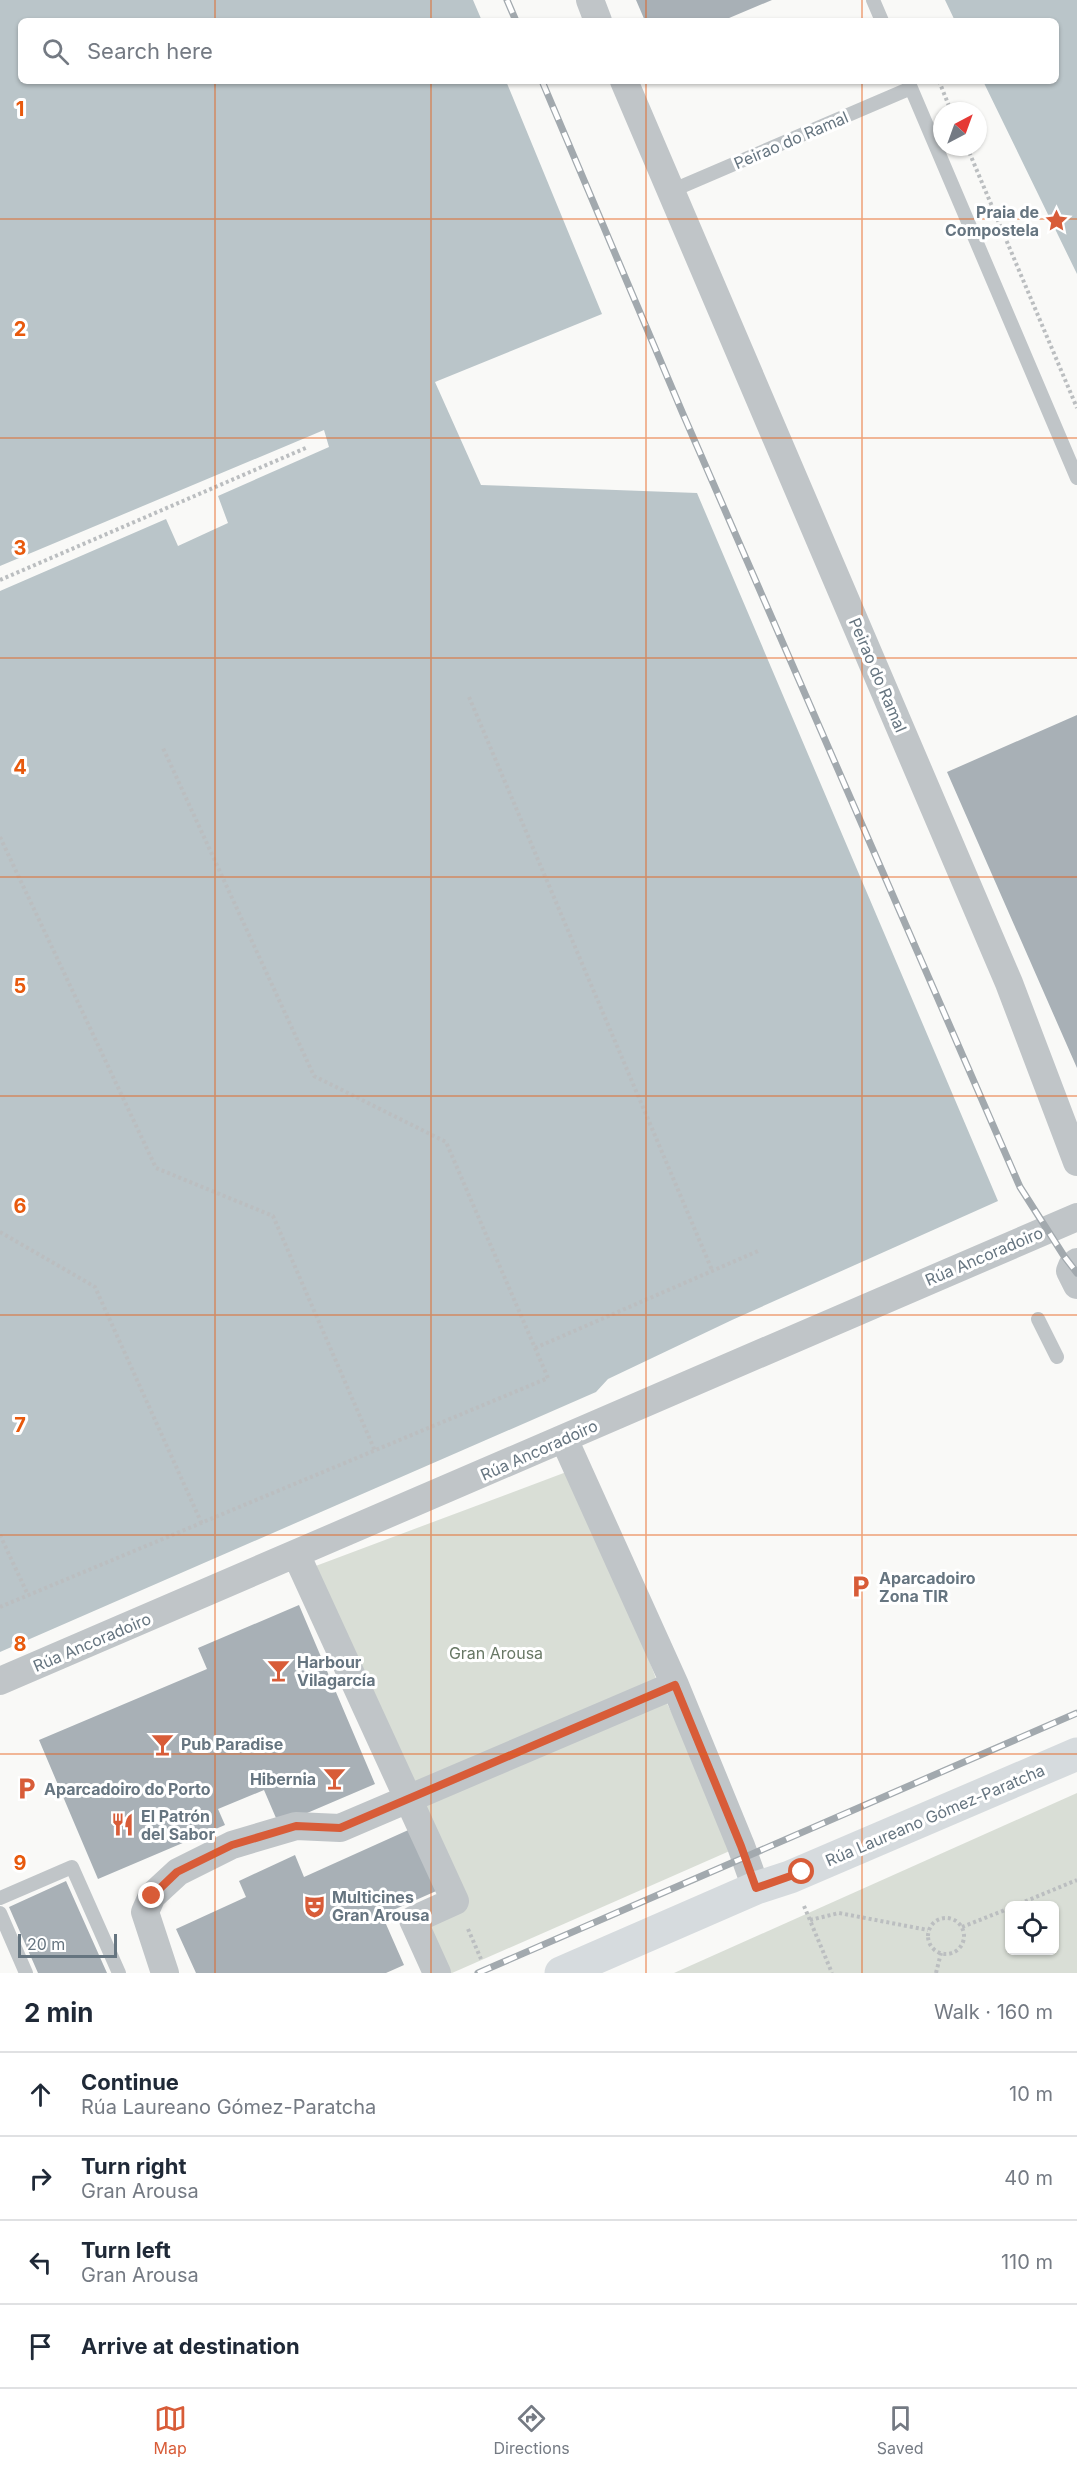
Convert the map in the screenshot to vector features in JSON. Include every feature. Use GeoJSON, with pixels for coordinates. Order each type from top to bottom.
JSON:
{"type":"FeatureCollection","features":[{"type":"Feature","properties":{"kind":"main road","name":"Rúa Laureano Gómez-Paratcha"},"geometry":{"type":"LineString","coordinates":[[561,1973],[756,1888],[790,1876],[1077,1754]]}},
{"type":"Feature","properties":{"kind":"street"},"geometry":{"type":"LineString","coordinates":[[590,0],[597,18]]}},
{"type":"Feature","properties":{"kind":"street","name":"Peirao do Ramal"},"geometry":{"type":"LineString","coordinates":[[625,84],[1009,983],[1077,1162]]}},
{"type":"Feature","properties":{"kind":"street","name":"Rúa Ancoradoiro"},"geometry":{"type":"LineString","coordinates":[[0,1681],[1077,1217]]}},
{"type":"Feature","properties":{"kind":"street"},"geometry":{"type":"LineString","coordinates":[[1077,1262],[1072,1266],[1071,1271],[1077,1285]]}},
{"type":"Feature","properties":{"kind":"street"},"geometry":{"type":"LineString","coordinates":[[564,1439],[675,1685],[756,1888]]}},
{"type":"Feature","properties":{"kind":"street"},"geometry":{"type":"LineString","coordinates":[[296,1554],[455,1901],[413,1920],[437,1973]]}},
{"type":"Feature","properties":{"kind":"street"},"geometry":{"type":"LineString","coordinates":[[165,1973],[145,1912],[152,1896],[177,1872],[243,1842],[296,1826],[340,1828],[675,1685]]}},
{"type":"Feature","properties":{"kind":"lane"},"geometry":{"type":"LineString","coordinates":[[873,0],[881,18]]}},
{"type":"Feature","properties":{"kind":"lane","name":"Peirao do Ramal"},"geometry":{"type":"LineString","coordinates":[[671,191],[909,85],[1077,478]]}},
{"type":"Feature","properties":{"kind":"lane"},"geometry":{"type":"LineString","coordinates":[[1038,1319],[1057,1357]]}},
{"type":"Feature","properties":{"kind":"lane"},"geometry":{"type":"LineString","coordinates":[[0,1898],[72,1867],[119,1973]]}},
{"type":"Feature","properties":{"kind":"lane"},"geometry":{"type":"LineString","coordinates":[[0,1913],[26,1973]]}},
{"type":"Feature","properties":{"kind":"path"},"geometry":{"type":"LineString","coordinates":[[940,84],[947,102]]}},
{"type":"Feature","properties":{"kind":"path"},"geometry":{"type":"LineString","coordinates":[[970,156],[1077,408]]}},
{"type":"Feature","properties":{"kind":"path"},"geometry":{"type":"LineString","coordinates":[[0,580],[308,447]]}},
{"type":"Feature","properties":{"kind":"path"},"geometry":{"type":"LineString","coordinates":[[469,697],[712,1270]]}},
{"type":"Feature","properties":{"kind":"path"},"geometry":{"type":"LineString","coordinates":[[0,1607],[548,1378],[446,1142],[314,1076],[162,748]]}},
{"type":"Feature","properties":{"kind":"path"},"geometry":{"type":"LineString","coordinates":[[0,837],[156,1168],[273,1216],[375,1451]]}},
{"type":"Feature","properties":{"kind":"path"},"geometry":{"type":"LineString","coordinates":[[0,1232],[95,1287],[202,1524]]}},
{"type":"Feature","properties":{"kind":"path"},"geometry":{"type":"LineString","coordinates":[[535,1348],[758,1251]]}},
{"type":"Feature","properties":{"kind":"path"},"geometry":{"type":"LineString","coordinates":[[0,1535],[28,1595]]}},
{"type":"Feature","properties":{"kind":"path"},"geometry":{"type":"LineString","coordinates":[[1024,1901],[1077,1880]]}},
{"type":"Feature","properties":{"kind":"path"},"geometry":{"type":"LineString","coordinates":[[802,1902],[832,1973]]}},
{"type":"Feature","properties":{"kind":"path"},"geometry":{"type":"LineString","coordinates":[[962,1927],[1005,1910]]}},
{"type":"Feature","properties":{"kind":"path"},"geometry":{"type":"LineString","coordinates":[[810,1920],[838,1912],[928,1930]]}},
{"type":"Feature","properties":{"kind":"path"},"geometry":{"type":"LineString","coordinates":[[947,1917],[958,1922],[962,1927],[964,1939],[958,1950],[947,1954],[941,1953],[931,1947],[928,1941],[928,1930],[936,1920],[947,1917]]}},
{"type":"Feature","properties":{"kind":"path"},"geometry":{"type":"LineString","coordinates":[[936,1973],[941,1953]]}},
{"type":"Feature","properties":{"kind":"green space","name":"Gran Arousa"},"geometry":{"type":"Polygon","coordinates":[[[577,1468],[661,1692],[741,1846],[452,1973],[437,1973],[413,1920],[455,1902],[305,1570],[577,1468]]]}},
{"type":"Feature","properties":{"kind":"green space"},"geometry":{"type":"Polygon","coordinates":[[[1077,1793],[1077,1973],[674,1973],[1077,1793]]]}},
{"type":"Feature","properties":{"kind":"shaded area"},"geometry":{"type":"Polygon","coordinates":[[[0,0],[473,0],[481,18],[18,18],[18,84],[507,84],[602,314],[435,382],[481,485],[697,493],[998,1201],[732,1320],[608,1379],[596,1392],[0,1652],[0,591],[166,519],[178,546],[228,523],[218,496],[329,447],[324,430],[0,566],[0,0]]]}},
{"type":"Feature","properties":{"kind":"shaded area","name":"Praia de Compostela"},"geometry":{"type":"Polygon","coordinates":[[[945,0],[1077,0],[1077,274],[984,84],[1059,84],[1059,18],[954,18],[945,0]]]}},
{"type":"Feature","properties":{"kind":"building"},"geometry":{"type":"Polygon","coordinates":[[[636,0],[772,0],[729,18],[644,18],[636,0]]]}},
{"type":"Feature","properties":{"kind":"building"},"geometry":{"type":"Polygon","coordinates":[[[1077,715],[1077,1068],[947,772],[1077,715]]]}},
{"type":"Feature","properties":{"kind":"building"},"geometry":{"type":"Polygon","coordinates":[[[299,1605],[375,1784],[279,1825],[264,1790],[218,1809],[225,1825],[98,1879],[39,1740],[207,1669],[198,1648],[299,1605]]]}},
{"type":"Feature","properties":{"kind":"building","name":"Multicines Gran Arousa"},"geometry":{"type":"Polygon","coordinates":[[[415,1827],[443,1888],[382,1915],[404,1965],[386,1973],[196,1973],[176,1929],[246,1897],[239,1881],[295,1855],[304,1877],[415,1827]]]}},
{"type":"Feature","properties":{"kind":"building"},"geometry":{"type":"Polygon","coordinates":[[[66,1881],[107,1973],[38,1973],[9,1907],[66,1881]]]}},
{"type":"Feature","properties":{"kind":"railway"},"geometry":{"type":"LineString","coordinates":[[507,0],[515,18]]}},
{"type":"Feature","properties":{"kind":"railway"},"geometry":{"type":"LineString","coordinates":[[543,84],[683,414],[1020,1187],[1077,1273]]}},
{"type":"Feature","properties":{"kind":"railway"},"geometry":{"type":"LineString","coordinates":[[478,1973],[1077,1713]]}},
{"type":"Feature","properties":{"kind":"place","name":"Praia de Compostela"},"geometry":{"type":"Point","coordinates":[1057,221]}},
{"type":"Feature","properties":{"kind":"place","name":"Aparcadoiro Zona TIR"},"geometry":{"type":"Point","coordinates":[861,1587]}},
{"type":"Feature","properties":{"kind":"place","name":"Harbour Vilagarcía"},"geometry":{"type":"Point","coordinates":[279,1671]}},
{"type":"Feature","properties":{"kind":"place","name":"Pub Paradise"},"geometry":{"type":"Point","coordinates":[163,1744]}},
{"type":"Feature","properties":{"kind":"place","name":"Hibernia"},"geometry":{"type":"Point","coordinates":[334,1779]}},
{"type":"Feature","properties":{"kind":"place","name":"Aparcadoiro do Porto"},"geometry":{"type":"Point","coordinates":[26,1789]}},
{"type":"Feature","properties":{"kind":"place","name":"El Patrón del Sabor"},"geometry":{"type":"Point","coordinates":[123,1825]}},
{"type":"Feature","properties":{"kind":"place","name":"Multicines Gran Arousa"},"geometry":{"type":"Point","coordinates":[314,1906]}},
{"type":"Feature","properties":{"kind":"route"},"geometry":{"type":"LineString","coordinates":[[152,1896],[177,1872],[232,1845],[296,1826],[340,1828],[675,1685],[756,1888],[802,1872]]}}]}
